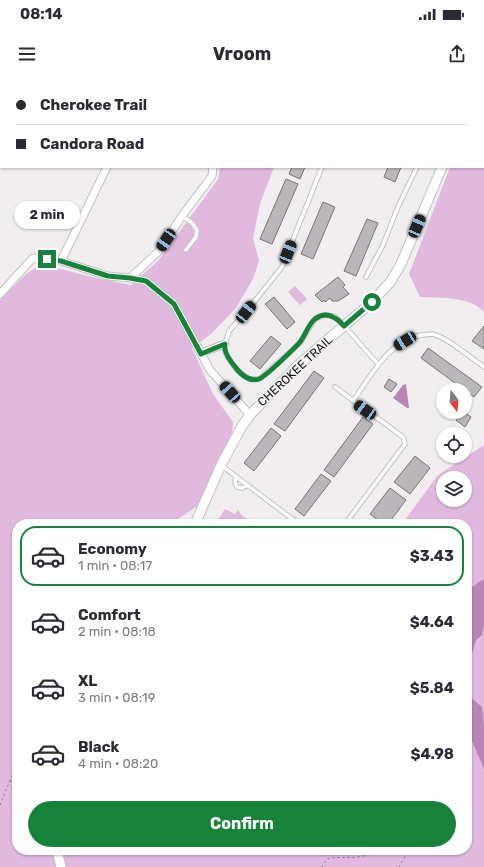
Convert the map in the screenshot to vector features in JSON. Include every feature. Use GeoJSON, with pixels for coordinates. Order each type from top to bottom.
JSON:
{"type":"FeatureCollection","features":[{"type":"Feature","properties":{"kind":"street"},"geometry":{"type":"LineString","coordinates":[[61,261],[107,168]]}},
{"type":"Feature","properties":{"kind":"street"},"geometry":{"type":"LineString","coordinates":[[130,278],[158,252],[182,216],[212,176],[213,168]]}},
{"type":"Feature","properties":{"kind":"street","name":"CHEROKEE TRAIL"},"geometry":{"type":"LineString","coordinates":[[197,519],[221,465],[242,426],[250,415],[297,366],[372,302],[396,273],[442,168]]}},
{"type":"Feature","properties":{"kind":"street"},"geometry":{"type":"LineString","coordinates":[[0,294],[33,258],[61,261],[108,276],[146,281],[174,304],[210,370],[250,415]]}},
{"type":"Feature","properties":{"kind":"street"},"geometry":{"type":"LineString","coordinates":[[201,354],[225,344]]}},
{"type":"Feature","properties":{"kind":"street"},"geometry":{"type":"LineString","coordinates":[[58,855],[61,867]]}},
{"type":"Feature","properties":{"kind":"lane"},"geometry":{"type":"LineString","coordinates":[[322,168],[282,267],[229,331],[224,347],[226,354],[236,369],[249,379],[259,379],[300,342],[315,319],[325,315],[334,316],[378,364]]}},
{"type":"Feature","properties":{"kind":"lane"},"geometry":{"type":"LineString","coordinates":[[366,277],[383,245],[397,209],[417,168]]}},
{"type":"Feature","properties":{"kind":"lane"},"geometry":{"type":"LineString","coordinates":[[182,216],[192,223],[197,230],[196,237],[186,250]]}},
{"type":"Feature","properties":{"kind":"lane"},"geometry":{"type":"LineString","coordinates":[[353,401],[378,364],[398,345],[412,337],[431,334],[450,343],[484,367]]}},
{"type":"Feature","properties":{"kind":"lane"},"geometry":{"type":"LineString","coordinates":[[335,388],[403,437],[405,444],[349,519]]}},
{"type":"Feature","properties":{"kind":"lane"},"geometry":{"type":"LineString","coordinates":[[221,465],[292,519]]}},
{"type":"Feature","properties":{"kind":"lane"},"geometry":{"type":"LineString","coordinates":[[236,476],[235,483],[237,486],[242,488],[248,485]]}},
{"type":"Feature","properties":{"kind":"path"},"geometry":{"type":"LineString","coordinates":[[0,805],[12,778]]}},
{"type":"Feature","properties":{"kind":"path"},"geometry":{"type":"LineString","coordinates":[[322,867],[326,859],[356,858],[367,855]]}},
{"type":"Feature","properties":{"kind":"path"},"geometry":{"type":"LineString","coordinates":[[399,867],[406,855]]}},
{"type":"Feature","properties":{"kind":"shaded area"},"geometry":{"type":"Polygon","coordinates":[[[220,168],[274,168],[260,204],[253,238],[259,261],[253,279],[236,308],[211,334],[192,348],[213,394],[233,422],[232,437],[198,506],[178,519],[12,519],[12,855],[472,855],[472,519],[406,519],[436,478],[436,507],[472,507],[472,471],[444,471],[456,463],[472,463],[472,453],[484,445],[484,867],[0,867],[0,300],[26,274],[38,266],[49,266],[131,285],[158,261],[218,179],[220,168]]]}},
{"type":"Feature","properties":{"kind":"shaded area"},"geometry":{"type":"Polygon","coordinates":[[[450,168],[484,168],[484,312],[471,303],[463,300],[420,297],[409,274],[450,168]]]}},
{"type":"Feature","properties":{"kind":"shaded area"},"geometry":{"type":"Polygon","coordinates":[[[295,286],[307,299],[300,305],[288,292],[295,286]]]}},
{"type":"Feature","properties":{"kind":"shaded area"},"geometry":{"type":"Polygon","coordinates":[[[406,384],[409,408],[393,398],[403,385],[406,384]]]}},
{"type":"Feature","properties":{"kind":"shaded area"},"geometry":{"type":"Polygon","coordinates":[[[225,509],[235,514],[238,510],[247,519],[218,519],[225,509]]]}},
{"type":"Feature","properties":{"kind":"shaded area"},"geometry":{"type":"Polygon","coordinates":[[[484,579],[484,624],[482,635],[476,640],[472,653],[472,587],[484,579]]]}},
{"type":"Feature","properties":{"kind":"shaded area"},"geometry":{"type":"Polygon","coordinates":[[[472,698],[482,707],[484,725],[484,769],[473,743],[472,698]]]}},
{"type":"Feature","properties":{"kind":"building"},"geometry":{"type":"Polygon","coordinates":[[[292,168],[305,168],[300,179],[289,174],[292,168]]]}},
{"type":"Feature","properties":{"kind":"building"},"geometry":{"type":"Polygon","coordinates":[[[388,168],[401,168],[395,182],[384,177],[388,168]]]}},
{"type":"Feature","properties":{"kind":"building"},"geometry":{"type":"Polygon","coordinates":[[[286,179],[298,184],[272,244],[260,239],[286,179]]]}},
{"type":"Feature","properties":{"kind":"building"},"geometry":{"type":"Polygon","coordinates":[[[323,202],[335,207],[313,259],[301,254],[323,202]]]}},
{"type":"Feature","properties":{"kind":"building"},"geometry":{"type":"Polygon","coordinates":[[[367,219],[378,223],[356,276],[344,271],[367,219]]]}},
{"type":"Feature","properties":{"kind":"building"},"geometry":{"type":"Polygon","coordinates":[[[338,277],[345,285],[343,287],[349,294],[338,301],[332,301],[330,298],[325,302],[324,300],[322,302],[315,295],[338,277]]]}},
{"type":"Feature","properties":{"kind":"building"},"geometry":{"type":"Polygon","coordinates":[[[274,297],[295,322],[287,329],[265,304],[274,297]]]}},
{"type":"Feature","properties":{"kind":"building"},"geometry":{"type":"Polygon","coordinates":[[[484,326],[484,349],[472,341],[484,326]]]}},
{"type":"Feature","properties":{"kind":"building"},"geometry":{"type":"Polygon","coordinates":[[[271,336],[281,344],[260,369],[250,361],[271,336]]]}},
{"type":"Feature","properties":{"kind":"building"},"geometry":{"type":"Polygon","coordinates":[[[428,348],[482,387],[474,397],[472,396],[472,383],[455,383],[421,358],[428,348]]]}},
{"type":"Feature","properties":{"kind":"building"},"geometry":{"type":"Polygon","coordinates":[[[314,371],[324,378],[285,431],[274,424],[314,371]]]}},
{"type":"Feature","properties":{"kind":"building"},"geometry":{"type":"Polygon","coordinates":[[[389,379],[397,384],[391,392],[384,387],[389,379]]]}},
{"type":"Feature","properties":{"kind":"building"},"geometry":{"type":"Polygon","coordinates":[[[363,417],[373,424],[334,477],[324,470],[363,417]]]}},
{"type":"Feature","properties":{"kind":"building"},"geometry":{"type":"Polygon","coordinates":[[[457,419],[470,419],[465,427],[456,420],[457,419]]]}},
{"type":"Feature","properties":{"kind":"building"},"geometry":{"type":"Polygon","coordinates":[[[271,428],[281,436],[254,471],[244,463],[271,428]]]}},
{"type":"Feature","properties":{"kind":"building"},"geometry":{"type":"Polygon","coordinates":[[[415,456],[430,468],[410,494],[394,482],[415,456]]]}},
{"type":"Feature","properties":{"kind":"building"},"geometry":{"type":"Polygon","coordinates":[[[321,474],[331,481],[304,516],[295,509],[321,474]]]}},
{"type":"Feature","properties":{"kind":"building"},"geometry":{"type":"Polygon","coordinates":[[[390,488],[406,500],[392,519],[376,519],[370,514],[390,488]]]}},
{"type":"Feature","properties":{"kind":"route"},"geometry":{"type":"LineString","coordinates":[[47,259],[61,261],[108,276],[146,281],[174,304],[201,354],[225,344],[224,347],[226,354],[236,369],[249,379],[259,379],[266,375],[300,342],[315,319],[325,315],[334,316],[344,326],[372,302]]}}]}
